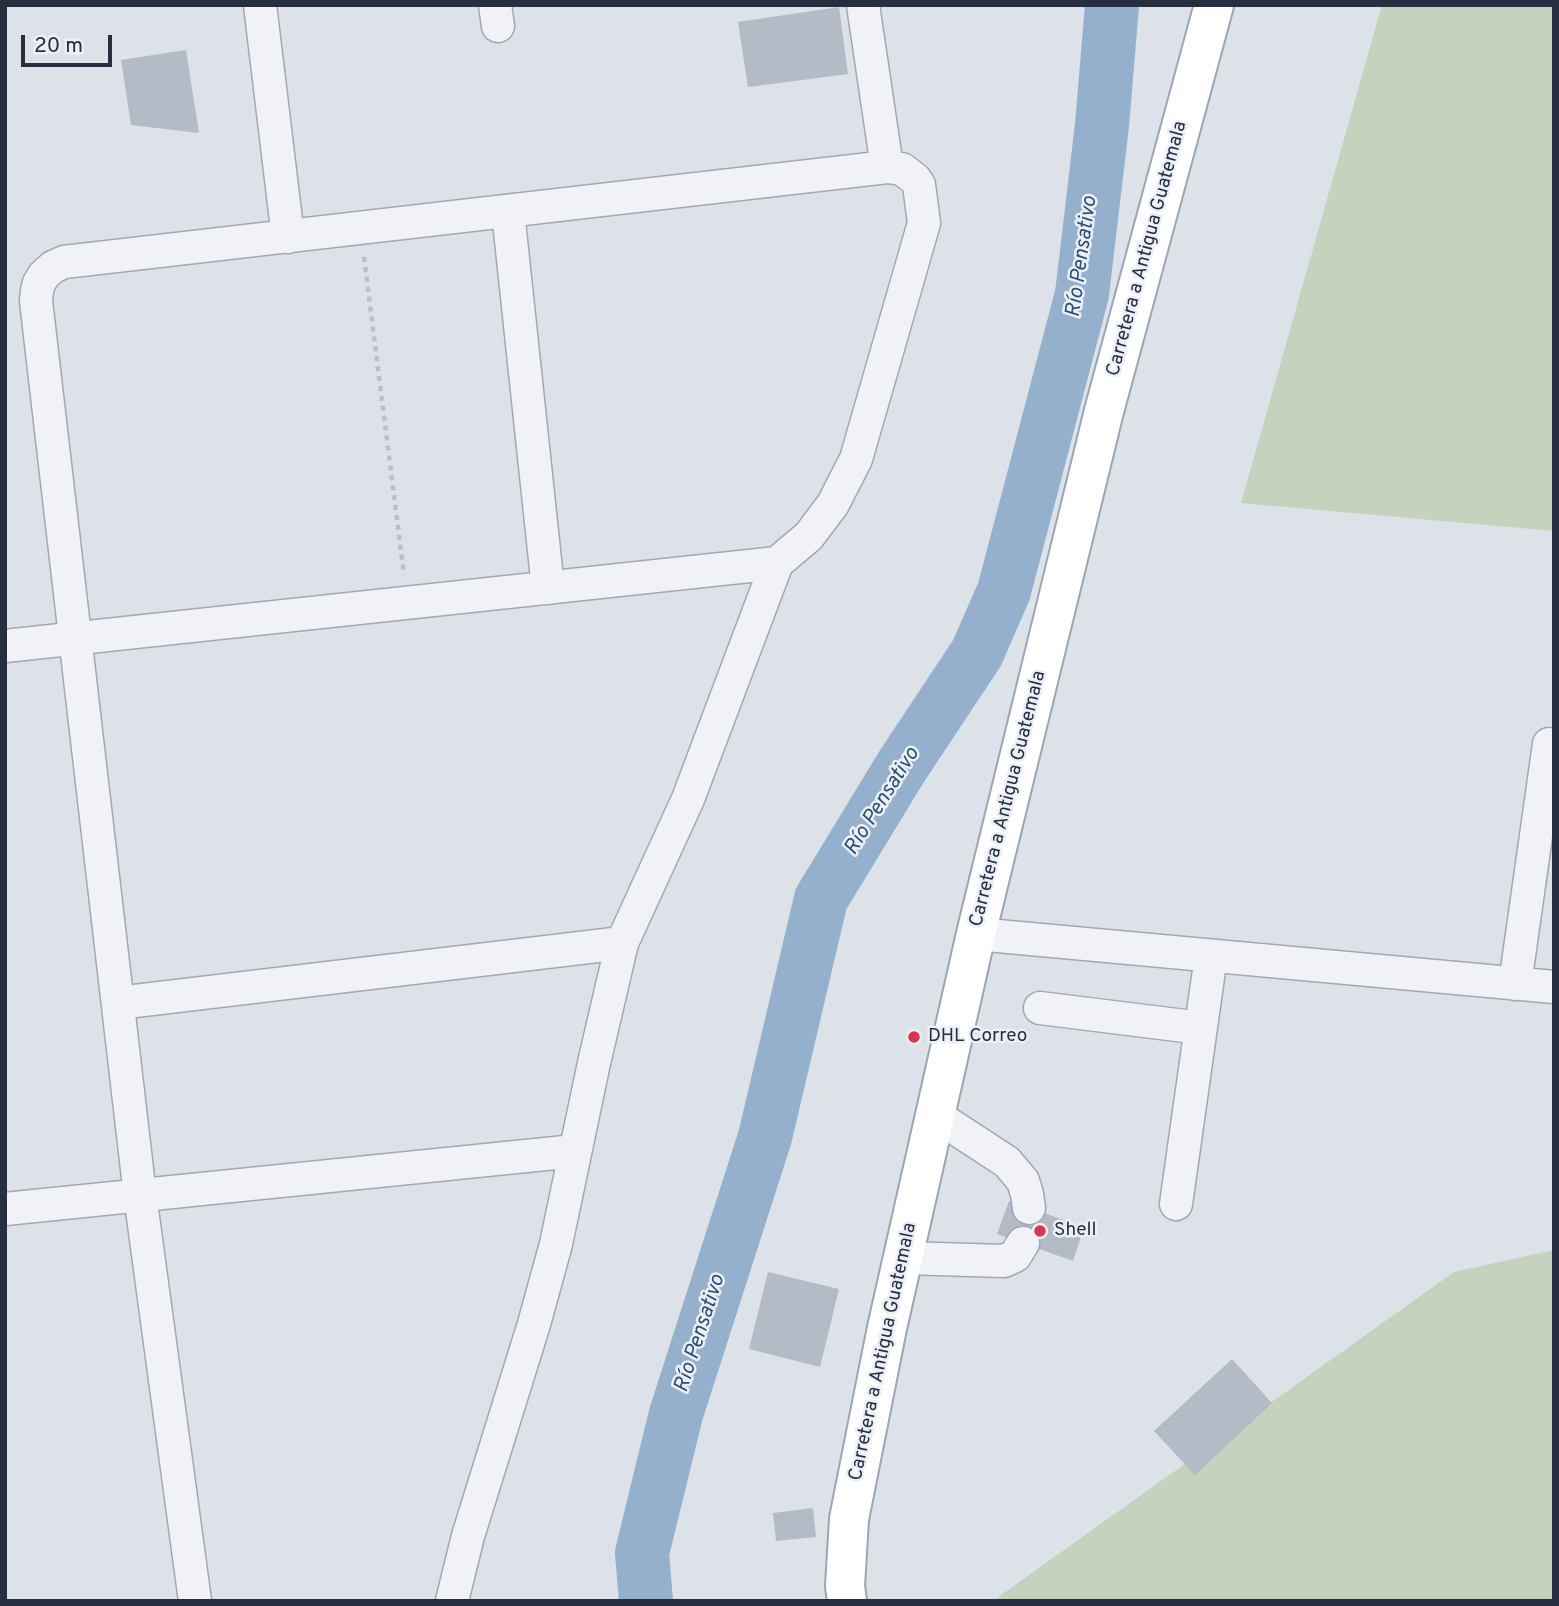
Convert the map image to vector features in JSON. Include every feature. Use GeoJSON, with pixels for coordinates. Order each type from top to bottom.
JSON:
{"type":"FeatureCollection","features":[{"type":"Feature","properties":{"kind":"main road","name":"Carretera a Antigua Guatemala"},"geometry":{"type":"LineString","coordinates":[[848,1601],[845,1586],[849,1519],[887,1328],[976,934],[1104,411],[1214,5]]}},
{"type":"Feature","properties":{"kind":"street"},"geometry":{"type":"LineString","coordinates":[[260,5],[288,237]]}},
{"type":"Feature","properties":{"kind":"street"},"geometry":{"type":"LineString","coordinates":[[863,5],[887,167]]}},
{"type":"Feature","properties":{"kind":"street"},"geometry":{"type":"LineString","coordinates":[[195,1601],[140,1195],[36,301],[39,283],[53,267],[64,262],[887,167],[902,169],[915,178],[919,185],[923,223],[856,458],[833,504],[809,536],[777,563],[688,799],[622,943],[556,1244],[468,1536],[452,1601]]}},
{"type":"Feature","properties":{"kind":"street"},"geometry":{"type":"LineString","coordinates":[[508,212],[548,588]]}},
{"type":"Feature","properties":{"kind":"street"},"geometry":{"type":"LineString","coordinates":[[5,646],[777,563]]}},
{"type":"Feature","properties":{"kind":"street"},"geometry":{"type":"LineString","coordinates":[[1515,984],[1549,744]]}},
{"type":"Feature","properties":{"kind":"street"},"geometry":{"type":"LineString","coordinates":[[976,934],[1554,987]]}},
{"type":"Feature","properties":{"kind":"street"},"geometry":{"type":"LineString","coordinates":[[118,1003],[622,943]]}},
{"type":"Feature","properties":{"kind":"street"},"geometry":{"type":"LineString","coordinates":[[1175,1204],[1211,956]]}},
{"type":"Feature","properties":{"kind":"street"},"geometry":{"type":"LineString","coordinates":[[1040,1008],[1201,1028]]}},
{"type":"Feature","properties":{"kind":"street"},"geometry":{"type":"LineString","coordinates":[[935,1115],[1007,1162],[1023,1181],[1028,1208]]}},
{"type":"Feature","properties":{"kind":"street"},"geometry":{"type":"LineString","coordinates":[[5,1209],[575,1151]]}},
{"type":"Feature","properties":{"kind":"street"},"geometry":{"type":"LineString","coordinates":[[903,1258],[1004,1261],[1015,1256],[1023,1243]]}},
{"type":"Feature","properties":{"kind":"path"},"geometry":{"type":"LineString","coordinates":[[360,229],[408,603]]}},
{"type":"Feature","properties":{"kind":"green space"},"geometry":{"type":"Polygon","coordinates":[[[1382,5],[1554,5],[1554,531],[1241,503],[1382,5]]]}},
{"type":"Feature","properties":{"kind":"green space"},"geometry":{"type":"Polygon","coordinates":[[[1554,1250],[1554,1601],[995,1601],[1454,1272],[1554,1250]]]}},
{"type":"Feature","properties":{"kind":"building"},"geometry":{"type":"Polygon","coordinates":[[[839,7],[848,74],[748,87],[738,22],[839,7]]]}},
{"type":"Feature","properties":{"kind":"building"},"geometry":{"type":"Polygon","coordinates":[[[186,50],[199,133],[131,125],[121,60],[186,50]]]}},
{"type":"Feature","properties":{"kind":"building","name":"Shell"},"geometry":{"type":"Polygon","coordinates":[[[1009,1201],[1084,1227],[1073,1261],[997,1234],[1009,1201]]]}},
{"type":"Feature","properties":{"kind":"building"},"geometry":{"type":"Polygon","coordinates":[[[768,1272],[839,1289],[820,1367],[749,1349],[768,1272]]]}},
{"type":"Feature","properties":{"kind":"building"},"geometry":{"type":"Polygon","coordinates":[[[1232,1359],[1272,1403],[1195,1475],[1154,1431],[1232,1359]]]}},
{"type":"Feature","properties":{"kind":"building"},"geometry":{"type":"Polygon","coordinates":[[[813,1508],[816,1537],[776,1541],[773,1513],[813,1508]]]}},
{"type":"Feature","properties":{"kind":"waterway","name":"Río Pensativo"},"geometry":{"type":"LineString","coordinates":[[646,1601],[642,1553],[676,1414],[765,1137],[821,899],[902,766],[977,653],[1004,591],[1082,294],[1102,125],[1112,5]]}},
{"type":"Feature","properties":{"kind":"place","name":"DHL Correo"},"geometry":{"type":"Point","coordinates":[914,1037]}},
{"type":"Feature","properties":{"kind":"place","name":"Shell"},"geometry":{"type":"Point","coordinates":[1040,1231]}}]}
